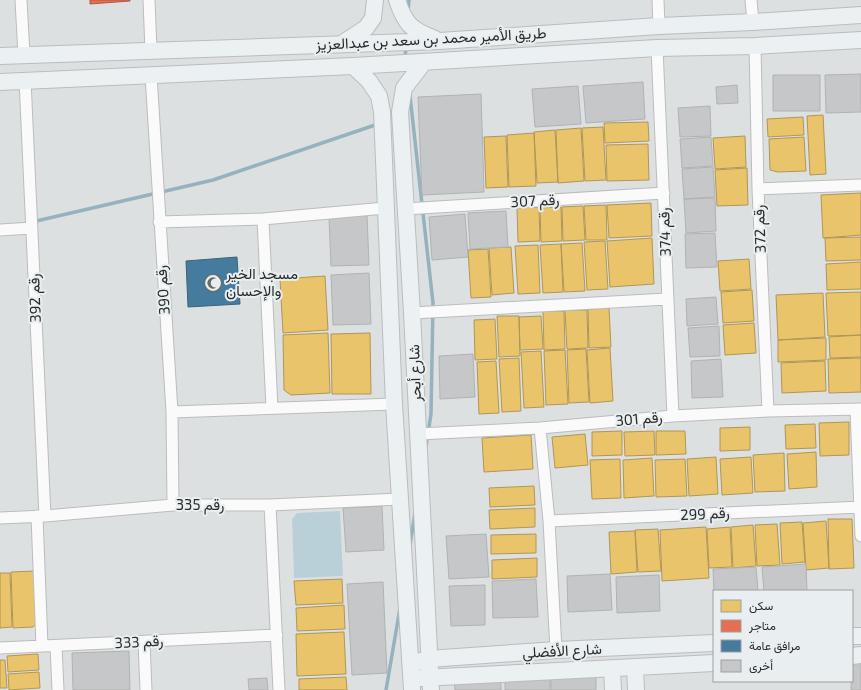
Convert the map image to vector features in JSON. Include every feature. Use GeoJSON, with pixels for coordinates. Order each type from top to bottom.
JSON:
{"type":"FeatureCollection","features":[{"type":"Feature","properties":{"kind":"street"},"geometry":{"type":"LineString","coordinates":[[21,0],[24,55]]}},
{"type":"Feature","properties":{"kind":"street"},"geometry":{"type":"LineString","coordinates":[[149,0],[151,51]]}},
{"type":"Feature","properties":{"kind":"street"},"geometry":{"type":"LineString","coordinates":[[342,43],[366,28],[373,18],[376,0]]}},
{"type":"Feature","properties":{"kind":"street"},"geometry":{"type":"LineString","coordinates":[[397,0],[401,12],[408,24],[420,33],[440,41]]}},
{"type":"Feature","properties":{"kind":"street"},"geometry":{"type":"LineString","coordinates":[[658,0],[659,26]]}},
{"type":"Feature","properties":{"kind":"street"},"geometry":{"type":"LineString","coordinates":[[751,0],[752,22]]}},
{"type":"Feature","properties":{"kind":"street","name":"طريق الأمير محمد بن سعد بن عبدالعزيز"},"geometry":{"type":"LineString","coordinates":[[0,56],[342,43],[440,41],[659,26],[861,15]]}},
{"type":"Feature","properties":{"kind":"street","name":"طريق الأمير محمد بن سعد بن عبدالعزيز"},"geometry":{"type":"LineString","coordinates":[[0,82],[353,66],[657,48],[755,46],[861,40]]}},
{"type":"Feature","properties":{"kind":"street","name":"رقم 372"},"geometry":{"type":"LineString","coordinates":[[755,46],[758,189],[768,411]]}},
{"type":"Feature","properties":{"kind":"street","name":"رقم 374"},"geometry":{"type":"LineString","coordinates":[[657,48],[673,416]]}},
{"type":"Feature","properties":{"kind":"street","name":"شارع أبحر"},"geometry":{"type":"LineString","coordinates":[[424,62],[404,88],[400,112],[412,313],[428,659],[431,684]]}},
{"type":"Feature","properties":{"kind":"street","name":"شارع أبحر"},"geometry":{"type":"LineString","coordinates":[[353,66],[369,81],[379,96],[382,112],[394,404],[411,677]]}},
{"type":"Feature","properties":{"kind":"street","name":"رقم 390"},"geometry":{"type":"LineString","coordinates":[[151,75],[172,412],[173,505]]}},
{"type":"Feature","properties":{"kind":"street","name":"رقم 392"},"geometry":{"type":"LineString","coordinates":[[25,80],[32,228],[41,516],[42,646]]}},
{"type":"Feature","properties":{"kind":"street"},"geometry":{"type":"LineString","coordinates":[[382,112],[400,112]]}},
{"type":"Feature","properties":{"kind":"street"},"geometry":{"type":"LineString","coordinates":[[758,189],[861,185]]}},
{"type":"Feature","properties":{"kind":"street","name":"رقم 307"},"geometry":{"type":"LineString","coordinates":[[405,209],[664,193]]}},
{"type":"Feature","properties":{"kind":"street"},"geometry":{"type":"LineString","coordinates":[[159,222],[263,219],[385,208]]}},
{"type":"Feature","properties":{"kind":"street"},"geometry":{"type":"LineString","coordinates":[[263,219],[272,408]]}},
{"type":"Feature","properties":{"kind":"street"},"geometry":{"type":"LineString","coordinates":[[0,230],[32,228]]}},
{"type":"Feature","properties":{"kind":"street"},"geometry":{"type":"LineString","coordinates":[[412,313],[667,299]]}},
{"type":"Feature","properties":{"kind":"street"},"geometry":{"type":"LineString","coordinates":[[172,412],[394,404]]}},
{"type":"Feature","properties":{"kind":"street"},"geometry":{"type":"LineString","coordinates":[[858,410],[861,536]]}},
{"type":"Feature","properties":{"kind":"street","name":"رقم 301"},"geometry":{"type":"LineString","coordinates":[[418,434],[540,428],[673,416],[768,411],[858,410]]}},
{"type":"Feature","properties":{"kind":"street"},"geometry":{"type":"LineString","coordinates":[[540,428],[549,521],[556,650]]}},
{"type":"Feature","properties":{"kind":"street","name":"رقم 335"},"geometry":{"type":"LineString","coordinates":[[0,518],[173,505],[270,505],[400,499]]}},
{"type":"Feature","properties":{"kind":"street"},"geometry":{"type":"LineString","coordinates":[[270,505],[279,690]]}},
{"type":"Feature","properties":{"kind":"street","name":"رقم 299"},"geometry":{"type":"LineString","coordinates":[[549,521],[860,507]]}},
{"type":"Feature","properties":{"kind":"street","name":"رقم 333"},"geometry":{"type":"LineString","coordinates":[[0,648],[277,635]]}},
{"type":"Feature","properties":{"kind":"street"},"geometry":{"type":"LineString","coordinates":[[144,642],[146,690]]}},
{"type":"Feature","properties":{"kind":"street","name":"شارع الأفضلي"},"geometry":{"type":"LineString","coordinates":[[713,643],[556,650],[428,659],[411,677],[431,684],[635,667],[713,663]]}},
{"type":"Feature","properties":{"kind":"street"},"geometry":{"type":"LineString","coordinates":[[56,646],[58,690]]}},
{"type":"Feature","properties":{"kind":"street"},"geometry":{"type":"LineString","coordinates":[[635,667],[636,690]]}},
{"type":"Feature","properties":{"kind":"street"},"geometry":{"type":"LineString","coordinates":[[612,669],[613,690]]}},
{"type":"Feature","properties":{"kind":"shaded area"},"geometry":{"type":"Polygon","coordinates":[[[340,511],[343,576],[294,578],[292,519],[297,513],[340,511]]]}},
{"type":"Feature","properties":{"kind":"building: سكن"},"geometry":{"type":"Polygon","coordinates":[[[823,115],[826,174],[810,175],[807,116],[823,115]]]}},
{"type":"Feature","properties":{"kind":"building: سكن"},"geometry":{"type":"Polygon","coordinates":[[[803,117],[804,135],[768,137],[767,119],[803,117]]]}},
{"type":"Feature","properties":{"kind":"building: سكن"},"geometry":{"type":"Polygon","coordinates":[[[648,122],[649,141],[605,143],[604,123],[648,122]]]}},
{"type":"Feature","properties":{"kind":"building: سكن"},"geometry":{"type":"Polygon","coordinates":[[[603,127],[606,180],[585,181],[582,128],[603,127]]]}},
{"type":"Feature","properties":{"kind":"building: سكن"},"geometry":{"type":"Polygon","coordinates":[[[581,128],[584,181],[558,183],[556,130],[581,128]]]}},
{"type":"Feature","properties":{"kind":"building: سكن"},"geometry":{"type":"Polygon","coordinates":[[[555,130],[558,182],[537,183],[534,132],[555,130]]]}},
{"type":"Feature","properties":{"kind":"building: سكن"},"geometry":{"type":"Polygon","coordinates":[[[534,133],[536,186],[509,187],[507,135],[534,133]]]}},
{"type":"Feature","properties":{"kind":"building: سكن"},"geometry":{"type":"Polygon","coordinates":[[[506,136],[508,187],[486,188],[484,137],[506,136]]]}},
{"type":"Feature","properties":{"kind":"building: سكن"},"geometry":{"type":"Polygon","coordinates":[[[745,136],[746,167],[715,169],[713,138],[745,136]]]}},
{"type":"Feature","properties":{"kind":"building: سكن"},"geometry":{"type":"Polygon","coordinates":[[[804,137],[806,171],[778,172],[770,170],[769,139],[804,137]]]}},
{"type":"Feature","properties":{"kind":"building: سكن"},"geometry":{"type":"Polygon","coordinates":[[[648,144],[649,180],[607,181],[606,145],[648,144]]]}},
{"type":"Feature","properties":{"kind":"building: سكن"},"geometry":{"type":"Polygon","coordinates":[[[747,168],[748,205],[717,206],[715,170],[747,168]]]}},
{"type":"Feature","properties":{"kind":"building: سكن"},"geometry":{"type":"Polygon","coordinates":[[[861,193],[861,235],[823,238],[821,195],[861,193]]]}},
{"type":"Feature","properties":{"kind":"building: سكن"},"geometry":{"type":"Polygon","coordinates":[[[651,203],[652,236],[609,238],[607,205],[651,203]]]}},
{"type":"Feature","properties":{"kind":"building: سكن"},"geometry":{"type":"Polygon","coordinates":[[[606,205],[607,240],[586,240],[584,206],[606,205]]]}},
{"type":"Feature","properties":{"kind":"building: سكن"},"geometry":{"type":"Polygon","coordinates":[[[583,206],[585,240],[563,241],[562,207],[583,206]]]}},
{"type":"Feature","properties":{"kind":"building: سكن"},"geometry":{"type":"Polygon","coordinates":[[[539,207],[540,241],[518,242],[517,208],[539,207]]]}},
{"type":"Feature","properties":{"kind":"building: سكن"},"geometry":{"type":"Polygon","coordinates":[[[561,207],[562,241],[541,242],[540,208],[561,207]]]}},
{"type":"Feature","properties":{"kind":"building: سكن"},"geometry":{"type":"Polygon","coordinates":[[[861,237],[861,260],[826,261],[825,238],[861,237]]]}},
{"type":"Feature","properties":{"kind":"building: سكن"},"geometry":{"type":"Polygon","coordinates":[[[652,238],[654,284],[610,287],[607,241],[652,238]]]}},
{"type":"Feature","properties":{"kind":"building: سكن"},"geometry":{"type":"Polygon","coordinates":[[[605,241],[608,289],[587,290],[584,242],[605,241]]]}},
{"type":"Feature","properties":{"kind":"building: سكن"},"geometry":{"type":"Polygon","coordinates":[[[582,243],[585,291],[564,292],[561,244],[582,243]]]}},
{"type":"Feature","properties":{"kind":"building: سكن"},"geometry":{"type":"Polygon","coordinates":[[[561,244],[563,292],[543,293],[540,245],[561,244]]]}},
{"type":"Feature","properties":{"kind":"building: سكن"},"geometry":{"type":"Polygon","coordinates":[[[538,245],[540,293],[518,294],[515,246],[538,245]]]}},
{"type":"Feature","properties":{"kind":"building: سكن"},"geometry":{"type":"Polygon","coordinates":[[[511,247],[514,293],[492,295],[489,248],[511,247]]]}},
{"type":"Feature","properties":{"kind":"building: سكن"},"geometry":{"type":"Polygon","coordinates":[[[488,249],[491,297],[471,298],[468,250],[488,249]]]}},
{"type":"Feature","properties":{"kind":"building: سكن"},"geometry":{"type":"Polygon","coordinates":[[[749,259],[751,289],[720,291],[718,261],[749,259]]]}},
{"type":"Feature","properties":{"kind":"building: سكن"},"geometry":{"type":"Polygon","coordinates":[[[861,262],[861,289],[827,290],[826,264],[861,262]]]}},
{"type":"Feature","properties":{"kind":"building: سكن"},"geometry":{"type":"Polygon","coordinates":[[[325,276],[328,330],[283,333],[280,279],[325,276]]]}},
{"type":"Feature","properties":{"kind":"building: سكن"},"geometry":{"type":"Polygon","coordinates":[[[752,290],[754,321],[723,323],[721,292],[752,290]]]}},
{"type":"Feature","properties":{"kind":"building: سكن"},"geometry":{"type":"Polygon","coordinates":[[[861,292],[861,335],[828,336],[826,293],[861,292]]]}},
{"type":"Feature","properties":{"kind":"building: سكن"},"geometry":{"type":"Polygon","coordinates":[[[823,293],[825,337],[778,340],[776,295],[823,293]]]}},
{"type":"Feature","properties":{"kind":"building: سكن"},"geometry":{"type":"Polygon","coordinates":[[[609,308],[611,347],[589,348],[588,309],[609,308]]]}},
{"type":"Feature","properties":{"kind":"building: سكن"},"geometry":{"type":"Polygon","coordinates":[[[565,310],[587,310],[588,348],[567,349],[565,310]]]}},
{"type":"Feature","properties":{"kind":"building: سكن"},"geometry":{"type":"Polygon","coordinates":[[[543,311],[564,311],[565,349],[544,350],[543,311]]]}},
{"type":"Feature","properties":{"kind":"building: سكن"},"geometry":{"type":"Polygon","coordinates":[[[497,316],[519,316],[520,356],[499,357],[497,316]]]}},
{"type":"Feature","properties":{"kind":"building: سكن"},"geometry":{"type":"Polygon","coordinates":[[[541,316],[543,349],[520,350],[519,317],[541,316]]]}},
{"type":"Feature","properties":{"kind":"building: سكن"},"geometry":{"type":"Polygon","coordinates":[[[495,319],[497,359],[475,360],[474,320],[495,319]]]}},
{"type":"Feature","properties":{"kind":"building: سكن"},"geometry":{"type":"Polygon","coordinates":[[[754,323],[756,353],[725,355],[723,325],[754,323]]]}},
{"type":"Feature","properties":{"kind":"building: سكن"},"geometry":{"type":"Polygon","coordinates":[[[328,333],[330,393],[291,395],[284,390],[283,335],[328,333]]]}},
{"type":"Feature","properties":{"kind":"building: سكن"},"geometry":{"type":"Polygon","coordinates":[[[370,333],[371,394],[332,394],[331,334],[370,333]]]}},
{"type":"Feature","properties":{"kind":"building: سكن"},"geometry":{"type":"Polygon","coordinates":[[[861,335],[861,357],[830,358],[829,337],[861,335]]]}},
{"type":"Feature","properties":{"kind":"building: سكن"},"geometry":{"type":"Polygon","coordinates":[[[826,338],[826,360],[778,362],[778,340],[826,338]]]}},
{"type":"Feature","properties":{"kind":"building: سكن"},"geometry":{"type":"Polygon","coordinates":[[[610,348],[613,401],[590,403],[587,350],[610,348]]]}},
{"type":"Feature","properties":{"kind":"building: سكن"},"geometry":{"type":"Polygon","coordinates":[[[586,349],[589,402],[569,403],[567,350],[586,349]]]}},
{"type":"Feature","properties":{"kind":"building: سكن"},"geometry":{"type":"Polygon","coordinates":[[[565,350],[568,404],[546,405],[544,351],[565,350]]]}},
{"type":"Feature","properties":{"kind":"building: سكن"},"geometry":{"type":"Polygon","coordinates":[[[541,351],[544,407],[524,408],[521,352],[541,351]]]}},
{"type":"Feature","properties":{"kind":"building: سكن"},"geometry":{"type":"Polygon","coordinates":[[[519,358],[521,411],[502,412],[499,359],[519,358]]]}},
{"type":"Feature","properties":{"kind":"building: سكن"},"geometry":{"type":"Polygon","coordinates":[[[861,358],[861,392],[829,393],[828,359],[861,358]]]}},
{"type":"Feature","properties":{"kind":"building: سكن"},"geometry":{"type":"Polygon","coordinates":[[[496,361],[499,413],[479,414],[477,362],[496,361]]]}},
{"type":"Feature","properties":{"kind":"building: سكن"},"geometry":{"type":"Polygon","coordinates":[[[825,361],[826,391],[782,393],[781,363],[825,361]]]}},
{"type":"Feature","properties":{"kind":"building: سكن"},"geometry":{"type":"Polygon","coordinates":[[[849,422],[849,455],[820,456],[819,423],[849,422]]]}},
{"type":"Feature","properties":{"kind":"building: سكن"},"geometry":{"type":"Polygon","coordinates":[[[815,424],[816,448],[786,449],[785,425],[815,424]]]}},
{"type":"Feature","properties":{"kind":"building: سكن"},"geometry":{"type":"Polygon","coordinates":[[[750,427],[750,450],[720,451],[720,428],[750,427]]]}},
{"type":"Feature","properties":{"kind":"building: سكن"},"geometry":{"type":"Polygon","coordinates":[[[622,431],[622,455],[592,456],[592,432],[622,431]]]}},
{"type":"Feature","properties":{"kind":"building: سكن"},"geometry":{"type":"Polygon","coordinates":[[[654,431],[655,455],[625,456],[624,432],[654,431]]]}},
{"type":"Feature","properties":{"kind":"building: سكن"},"geometry":{"type":"Polygon","coordinates":[[[656,431],[685,431],[686,454],[656,455],[656,431]]]}},
{"type":"Feature","properties":{"kind":"building: سكن"},"geometry":{"type":"Polygon","coordinates":[[[585,434],[588,465],[555,468],[552,437],[585,434]]]}},
{"type":"Feature","properties":{"kind":"building: سكن"},"geometry":{"type":"Polygon","coordinates":[[[531,435],[533,469],[484,472],[482,438],[531,435]]]}},
{"type":"Feature","properties":{"kind":"building: سكن"},"geometry":{"type":"Polygon","coordinates":[[[816,452],[817,487],[789,489],[787,454],[816,452]]]}},
{"type":"Feature","properties":{"kind":"building: سكن"},"geometry":{"type":"Polygon","coordinates":[[[784,453],[785,491],[755,492],[753,455],[784,453]]]}},
{"type":"Feature","properties":{"kind":"building: سكن"},"geometry":{"type":"Polygon","coordinates":[[[716,457],[718,494],[689,496],[687,459],[716,457]]]}},
{"type":"Feature","properties":{"kind":"building: سكن"},"geometry":{"type":"Polygon","coordinates":[[[751,457],[753,493],[722,495],[720,459],[751,457]]]}},
{"type":"Feature","properties":{"kind":"building: سكن"},"geometry":{"type":"Polygon","coordinates":[[[652,458],[654,496],[624,498],[623,460],[652,458]]]}},
{"type":"Feature","properties":{"kind":"building: سكن"},"geometry":{"type":"Polygon","coordinates":[[[620,459],[621,498],[592,499],[590,460],[620,459]]]}},
{"type":"Feature","properties":{"kind":"building: سكن"},"geometry":{"type":"Polygon","coordinates":[[[685,459],[687,496],[656,497],[655,460],[685,459]]]}},
{"type":"Feature","properties":{"kind":"building: سكن"},"geometry":{"type":"Polygon","coordinates":[[[534,486],[535,505],[490,507],[489,488],[534,486]]]}},
{"type":"Feature","properties":{"kind":"building: سكن"},"geometry":{"type":"Polygon","coordinates":[[[535,508],[535,527],[490,529],[489,510],[535,508]]]}},
{"type":"Feature","properties":{"kind":"building: سكن"},"geometry":{"type":"Polygon","coordinates":[[[828,519],[852,519],[854,568],[829,569],[828,519]]]}},
{"type":"Feature","properties":{"kind":"building: سكن"},"geometry":{"type":"Polygon","coordinates":[[[826,521],[829,568],[806,570],[803,523],[826,521]]]}},
{"type":"Feature","properties":{"kind":"building: سكن"},"geometry":{"type":"Polygon","coordinates":[[[802,522],[805,562],[782,564],[780,523],[802,522]]]}},
{"type":"Feature","properties":{"kind":"building: سكن"},"geometry":{"type":"Polygon","coordinates":[[[777,524],[780,565],[757,566],[755,525],[777,524]]]}},
{"type":"Feature","properties":{"kind":"building: سكن"},"geometry":{"type":"Polygon","coordinates":[[[753,525],[756,566],[733,568],[731,527],[753,525]]]}},
{"type":"Feature","properties":{"kind":"building: سكن"},"geometry":{"type":"Polygon","coordinates":[[[706,527],[709,578],[662,581],[660,530],[706,527]]]}},
{"type":"Feature","properties":{"kind":"building: سكن"},"geometry":{"type":"Polygon","coordinates":[[[730,527],[732,567],[709,568],[707,529],[730,527]]]}},
{"type":"Feature","properties":{"kind":"building: سكن"},"geometry":{"type":"Polygon","coordinates":[[[658,529],[661,571],[638,572],[635,530],[658,529]]]}},
{"type":"Feature","properties":{"kind":"building: سكن"},"geometry":{"type":"Polygon","coordinates":[[[635,531],[637,572],[611,574],[609,532],[635,531]]]}},
{"type":"Feature","properties":{"kind":"building: سكن"},"geometry":{"type":"Polygon","coordinates":[[[536,534],[536,553],[491,554],[491,535],[536,534]]]}},
{"type":"Feature","properties":{"kind":"building: سكن"},"geometry":{"type":"Polygon","coordinates":[[[537,558],[537,577],[492,579],[492,560],[537,558]]]}},
{"type":"Feature","properties":{"kind":"building: سكن"},"geometry":{"type":"Polygon","coordinates":[[[35,571],[37,623],[33,627],[13,628],[11,572],[35,571]]]}},
{"type":"Feature","properties":{"kind":"building: سكن"},"geometry":{"type":"Polygon","coordinates":[[[0,573],[10,573],[12,627],[0,628],[0,573]]]}},
{"type":"Feature","properties":{"kind":"building: سكن"},"geometry":{"type":"Polygon","coordinates":[[[342,579],[343,603],[296,605],[294,581],[342,579]]]}},
{"type":"Feature","properties":{"kind":"building: سكن"},"geometry":{"type":"Polygon","coordinates":[[[344,605],[345,629],[297,631],[296,608],[344,605]]]}},
{"type":"Feature","properties":{"kind":"building: سكن"},"geometry":{"type":"Polygon","coordinates":[[[344,632],[346,674],[297,676],[296,634],[344,632]]]}},
{"type":"Feature","properties":{"kind":"building: سكن"},"geometry":{"type":"Polygon","coordinates":[[[38,654],[39,670],[8,672],[7,656],[38,654]]]}},
{"type":"Feature","properties":{"kind":"building: سكن"},"geometry":{"type":"Polygon","coordinates":[[[0,660],[5,660],[7,688],[0,688],[0,660]]]}},
{"type":"Feature","properties":{"kind":"building: سكن"},"geometry":{"type":"Polygon","coordinates":[[[39,672],[40,688],[9,690],[8,674],[39,672]]]}},
{"type":"Feature","properties":{"kind":"building: سكن"},"geometry":{"type":"Polygon","coordinates":[[[346,677],[347,690],[299,690],[299,679],[346,677]]]}},
{"type":"Feature","properties":{"kind":"building: متاجر"},"geometry":{"type":"Polygon","coordinates":[[[90,0],[130,0],[130,1],[90,4],[90,0]]]}},
{"type":"Feature","properties":{"kind":"building: مرافق عامة","name":"مسجد الخير والإحسان"},"geometry":{"type":"Polygon","coordinates":[[[237,257],[240,304],[188,307],[186,261],[237,257]]]}},
{"type":"Feature","properties":{"kind":"building: أخرى"},"geometry":{"type":"Polygon","coordinates":[[[861,74],[861,112],[826,113],[825,75],[861,74]]]}},
{"type":"Feature","properties":{"kind":"building: أخرى"},"geometry":{"type":"Polygon","coordinates":[[[773,75],[820,75],[820,111],[773,111],[773,75]]]}},
{"type":"Feature","properties":{"kind":"building: أخرى"},"geometry":{"type":"Polygon","coordinates":[[[643,82],[645,119],[586,123],[583,86],[643,82]]]}},
{"type":"Feature","properties":{"kind":"building: أخرى"},"geometry":{"type":"Polygon","coordinates":[[[737,85],[738,103],[717,104],[716,87],[737,85]]]}},
{"type":"Feature","properties":{"kind":"building: أخرى"},"geometry":{"type":"Polygon","coordinates":[[[578,86],[581,124],[535,127],[532,89],[578,86]]]}},
{"type":"Feature","properties":{"kind":"building: أخرى"},"geometry":{"type":"Polygon","coordinates":[[[481,94],[484,192],[422,195],[418,97],[481,94]]]}},
{"type":"Feature","properties":{"kind":"building: أخرى"},"geometry":{"type":"Polygon","coordinates":[[[710,106],[711,136],[680,137],[678,108],[710,106]]]}},
{"type":"Feature","properties":{"kind":"building: أخرى"},"geometry":{"type":"Polygon","coordinates":[[[711,137],[713,166],[682,168],[680,139],[711,137]]]}},
{"type":"Feature","properties":{"kind":"building: أخرى"},"geometry":{"type":"Polygon","coordinates":[[[713,167],[715,197],[684,199],[682,169],[713,167]]]}},
{"type":"Feature","properties":{"kind":"building: أخرى"},"geometry":{"type":"Polygon","coordinates":[[[715,198],[716,231],[686,233],[684,199],[715,198]]]}},
{"type":"Feature","properties":{"kind":"building: أخرى"},"geometry":{"type":"Polygon","coordinates":[[[506,211],[508,247],[470,249],[468,213],[506,211]]]}},
{"type":"Feature","properties":{"kind":"building: أخرى"},"geometry":{"type":"Polygon","coordinates":[[[465,214],[468,257],[432,260],[429,217],[465,214]]]}},
{"type":"Feature","properties":{"kind":"building: أخرى"},"geometry":{"type":"Polygon","coordinates":[[[367,215],[369,265],[331,266],[329,217],[367,215]]]}},
{"type":"Feature","properties":{"kind":"building: أخرى"},"geometry":{"type":"Polygon","coordinates":[[[715,233],[717,267],[686,268],[685,234],[715,233]]]}},
{"type":"Feature","properties":{"kind":"building: أخرى"},"geometry":{"type":"Polygon","coordinates":[[[369,273],[371,324],[333,325],[331,275],[369,273]]]}},
{"type":"Feature","properties":{"kind":"building: أخرى"},"geometry":{"type":"Polygon","coordinates":[[[716,297],[718,324],[687,326],[686,299],[716,297]]]}},
{"type":"Feature","properties":{"kind":"building: أخرى"},"geometry":{"type":"Polygon","coordinates":[[[719,326],[720,356],[690,357],[688,328],[719,326]]]}},
{"type":"Feature","properties":{"kind":"building: أخرى"},"geometry":{"type":"Polygon","coordinates":[[[473,354],[475,397],[440,399],[439,356],[473,354]]]}},
{"type":"Feature","properties":{"kind":"building: أخرى"},"geometry":{"type":"Polygon","coordinates":[[[721,359],[723,397],[692,398],[691,361],[721,359]]]}},
{"type":"Feature","properties":{"kind":"building: أخرى"},"geometry":{"type":"Polygon","coordinates":[[[382,506],[384,550],[346,552],[343,508],[382,506]]]}},
{"type":"Feature","properties":{"kind":"building: أخرى"},"geometry":{"type":"Polygon","coordinates":[[[486,534],[489,577],[449,579],[446,536],[486,534]]]}},
{"type":"Feature","properties":{"kind":"building: أخرى"},"geometry":{"type":"Polygon","coordinates":[[[806,564],[807,590],[764,590],[762,567],[806,564]]]}},
{"type":"Feature","properties":{"kind":"building: أخرى"},"geometry":{"type":"Polygon","coordinates":[[[756,567],[758,590],[714,590],[713,569],[756,567]]]}},
{"type":"Feature","properties":{"kind":"building: أخرى"},"geometry":{"type":"Polygon","coordinates":[[[610,574],[612,610],[568,612],[567,576],[610,574]]]}},
{"type":"Feature","properties":{"kind":"building: أخرى"},"geometry":{"type":"Polygon","coordinates":[[[659,575],[660,611],[617,613],[616,577],[659,575]]]}},
{"type":"Feature","properties":{"kind":"building: أخرى"},"geometry":{"type":"Polygon","coordinates":[[[536,579],[538,617],[493,618],[492,581],[536,579]]]}},
{"type":"Feature","properties":{"kind":"building: أخرى"},"geometry":{"type":"Polygon","coordinates":[[[383,582],[387,673],[352,675],[347,584],[383,582]]]}},
{"type":"Feature","properties":{"kind":"building: أخرى"},"geometry":{"type":"Polygon","coordinates":[[[485,585],[485,625],[451,626],[449,586],[485,585]]]}},
{"type":"Feature","properties":{"kind":"building: أخرى"},"geometry":{"type":"Polygon","coordinates":[[[129,651],[130,690],[73,690],[72,653],[129,651]]]}},
{"type":"Feature","properties":{"kind":"building: أخرى"},"geometry":{"type":"Polygon","coordinates":[[[861,662],[861,690],[851,690],[851,682],[853,682],[853,663],[861,662]]]}},
{"type":"Feature","properties":{"kind":"building: أخرى"},"geometry":{"type":"Polygon","coordinates":[[[596,674],[596,690],[551,690],[551,676],[596,674]]]}},
{"type":"Feature","properties":{"kind":"building: أخرى"},"geometry":{"type":"Polygon","coordinates":[[[550,676],[550,690],[505,690],[505,678],[550,676]]]}},
{"type":"Feature","properties":{"kind":"building: أخرى"},"geometry":{"type":"Polygon","coordinates":[[[267,678],[268,690],[249,690],[248,679],[267,678]]]}},
{"type":"Feature","properties":{"kind":"building: أخرى"},"geometry":{"type":"Polygon","coordinates":[[[501,681],[501,690],[455,690],[454,682],[501,681]]]}},
{"type":"Feature","properties":{"kind":"waterway"},"geometry":{"type":"LineString","coordinates":[[408,12],[409,0]]}},
{"type":"Feature","properties":{"kind":"waterway"},"geometry":{"type":"LineString","coordinates":[[405,57],[406,48]]}},
{"type":"Feature","properties":{"kind":"waterway"},"geometry":{"type":"LineString","coordinates":[[410,96],[433,303],[431,414],[426,446]]}},
{"type":"Feature","properties":{"kind":"waterway"},"geometry":{"type":"LineString","coordinates":[[32,222],[213,180],[378,124]]}},
{"type":"Feature","properties":{"kind":"waterway"},"geometry":{"type":"LineString","coordinates":[[410,545],[415,513]]}},
{"type":"Feature","properties":{"kind":"waterway"},"geometry":{"type":"LineString","coordinates":[[386,690],[400,608]]}},
{"type":"Feature","properties":{"kind":"place","name":"مسجد الخير والإحسان"},"geometry":{"type":"Point","coordinates":[213,283]}}]}
